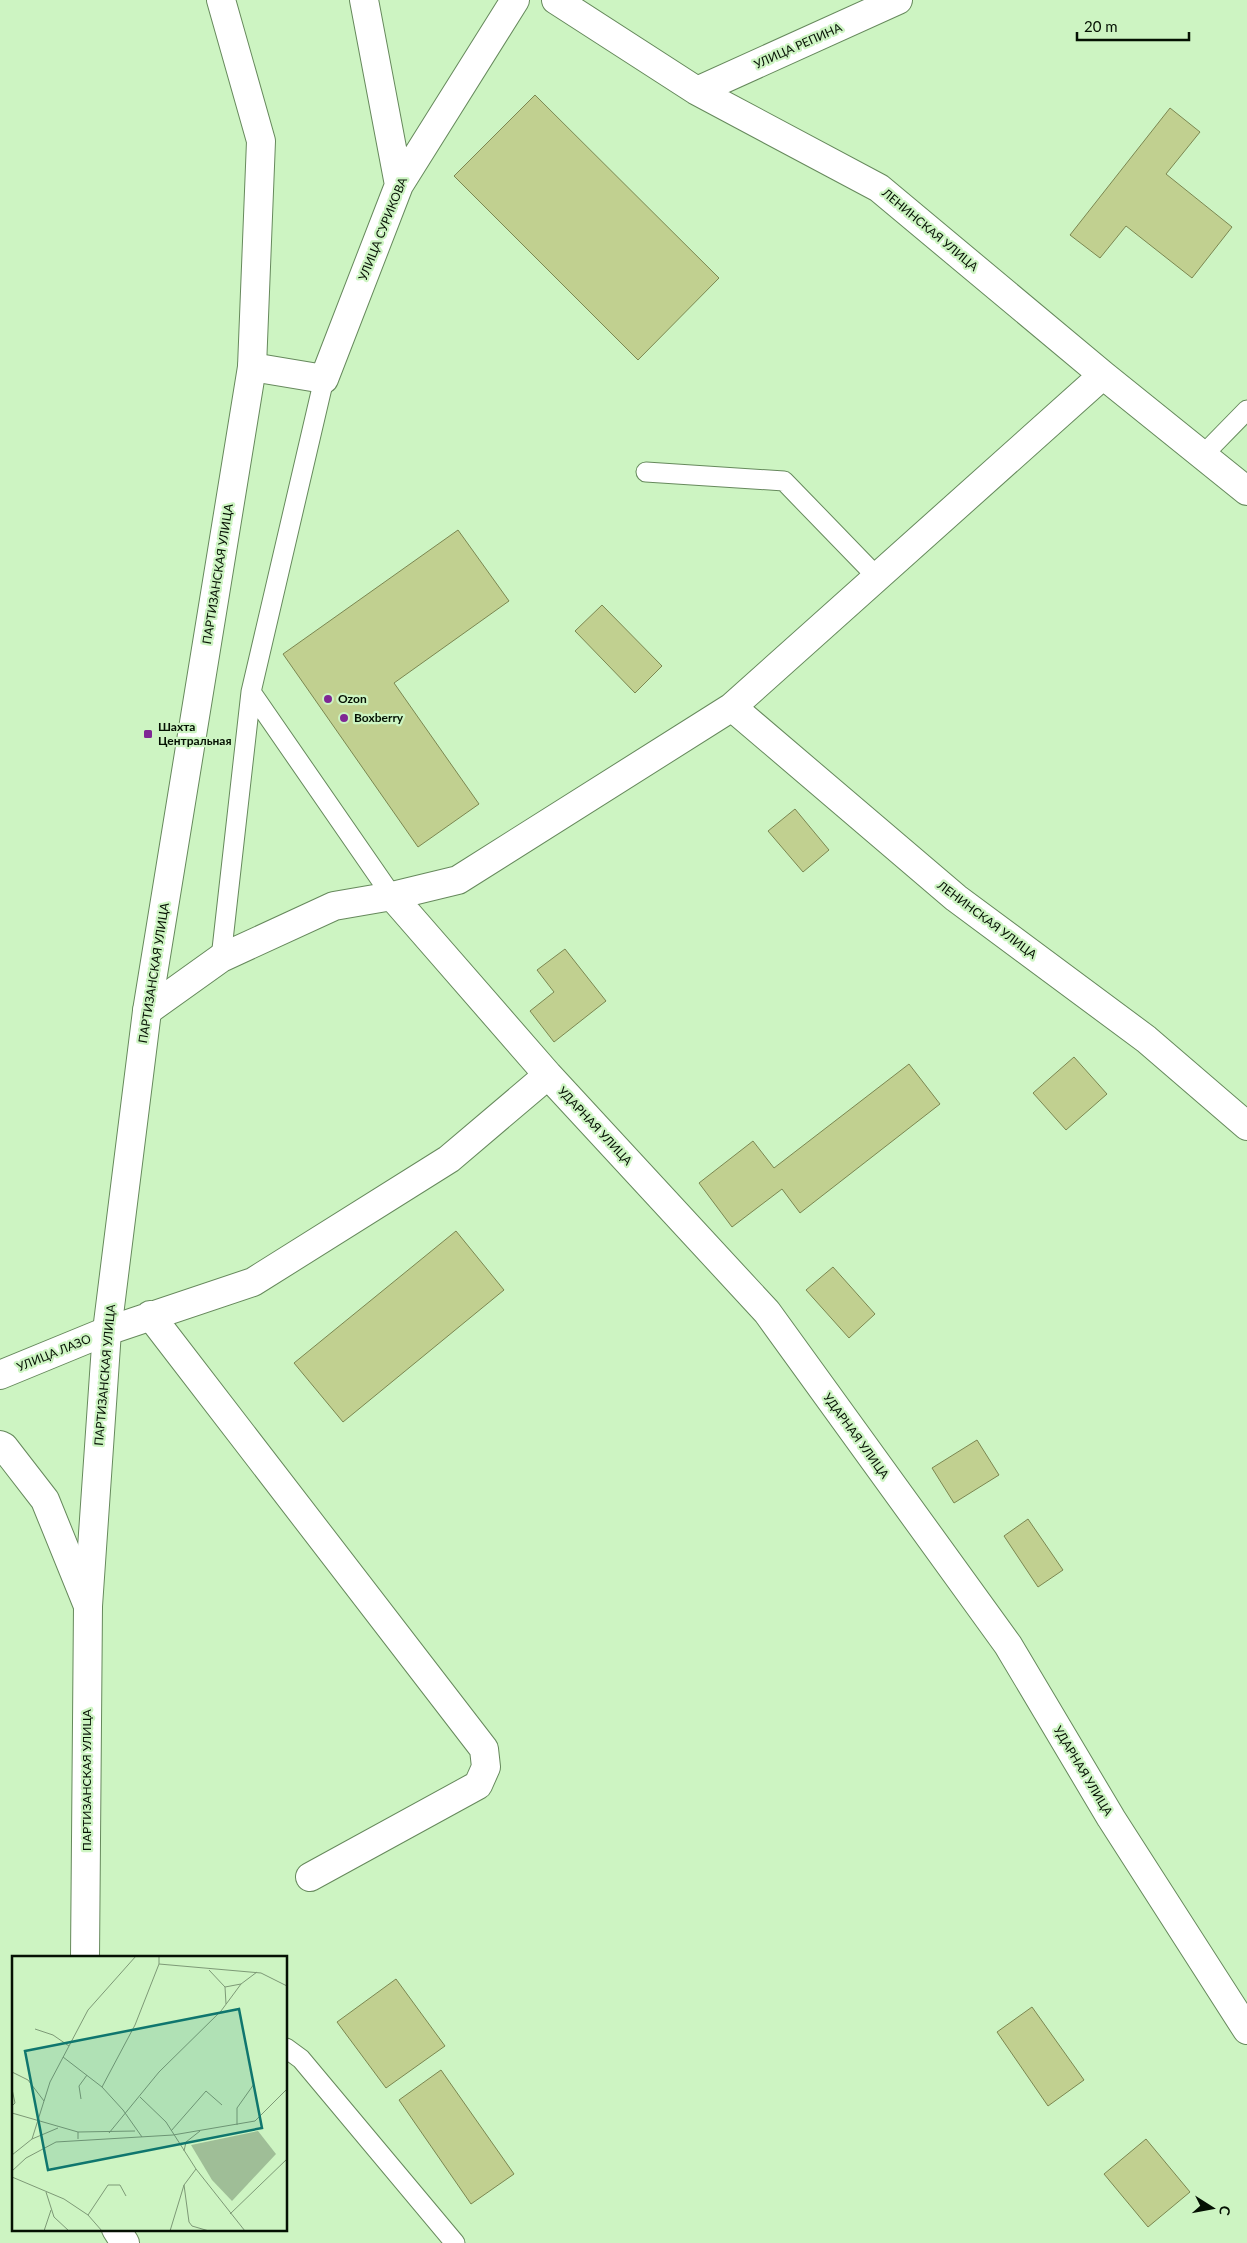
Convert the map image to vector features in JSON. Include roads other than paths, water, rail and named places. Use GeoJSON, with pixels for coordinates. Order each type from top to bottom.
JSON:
{"type":"FeatureCollection","features":[{"type":"Feature","properties":{"kind":"street","name":"ПАРТИЗАНСКАЯ УЛИЦА"},"geometry":{"type":"LineString","coordinates":[[85,1956],[88,1606],[107,1331],[147,1011],[252,368],[261,141],[221,0]]}},
{"type":"Feature","properties":{"kind":"street"},"geometry":{"type":"LineString","coordinates":[[364,0],[399,185]]}},
{"type":"Feature","properties":{"kind":"street","name":"УЛИЦА СУРИКОВА"},"geometry":{"type":"LineString","coordinates":[[324,379],[399,185],[515,0]]}},
{"type":"Feature","properties":{"kind":"street","name":"ЛЕНИНСКАЯ УЛИЦА"},"geometry":{"type":"LineString","coordinates":[[556,0],[697,91],[879,188],[1247,491]]}},
{"type":"Feature","properties":{"kind":"street","name":"УЛИЦА РЕПИНА"},"geometry":{"type":"LineString","coordinates":[[697,91],[898,0]]}},
{"type":"Feature","properties":{"kind":"street"},"geometry":{"type":"LineString","coordinates":[[252,368],[324,379]]}},
{"type":"Feature","properties":{"kind":"street"},"geometry":{"type":"LineString","coordinates":[[147,1011],[221,958],[334,906],[392,896],[458,880],[732,708],[1103,374]]}},
{"type":"Feature","properties":{"kind":"street","name":"ЛЕНИНСКАЯ УЛИЦА"},"geometry":{"type":"LineString","coordinates":[[732,708],[956,898],[1146,1038],[1247,1126]]}},
{"type":"Feature","properties":{"kind":"street","name":"УДАРНАЯ УЛИЦА"},"geometry":{"type":"LineString","coordinates":[[392,896],[548,1075],[767,1312],[1008,1646],[1111,1818],[1247,2030]]}},
{"type":"Feature","properties":{"kind":"street","name":"УЛИЦА ЛАЗО"},"geometry":{"type":"LineString","coordinates":[[0,1375],[150,1315],[253,1282],[449,1159],[548,1075]]}},
{"type":"Feature","properties":{"kind":"street"},"geometry":{"type":"LineString","coordinates":[[150,1315],[484,1749],[486,1766],[478,1785],[310,1877]]}},
{"type":"Feature","properties":{"kind":"street"},"geometry":{"type":"LineString","coordinates":[[0,1445],[4,1447],[45,1500],[88,1606]]}},
{"type":"Feature","properties":{"kind":"street"},"geometry":{"type":"LineString","coordinates":[[117,2230],[125,2243]]}},
{"type":"Feature","properties":{"kind":"lane"},"geometry":{"type":"LineString","coordinates":[[221,958],[250,692],[324,379]]}},
{"type":"Feature","properties":{"kind":"lane"},"geometry":{"type":"LineString","coordinates":[[1203,455],[1247,410]]}},
{"type":"Feature","properties":{"kind":"lane"},"geometry":{"type":"LineString","coordinates":[[646,472],[784,481],[877,578]]}},
{"type":"Feature","properties":{"kind":"lane"},"geometry":{"type":"LineString","coordinates":[[250,692],[392,896]]}},
{"type":"Feature","properties":{"kind":"lane"},"geometry":{"type":"LineString","coordinates":[[288,2049],[301,2058],[454,2243]]}},
{"type":"Feature","properties":{"kind":"place","name":"Ozon"},"geometry":{"type":"Point","coordinates":[328,699]}},
{"type":"Feature","properties":{"kind":"place","name":"Boxberry"},"geometry":{"type":"Point","coordinates":[344,718]}},
{"type":"Feature","properties":{"kind":"place","name":"Шахта Центральная"},"geometry":{"type":"Point","coordinates":[148,734]}}]}
